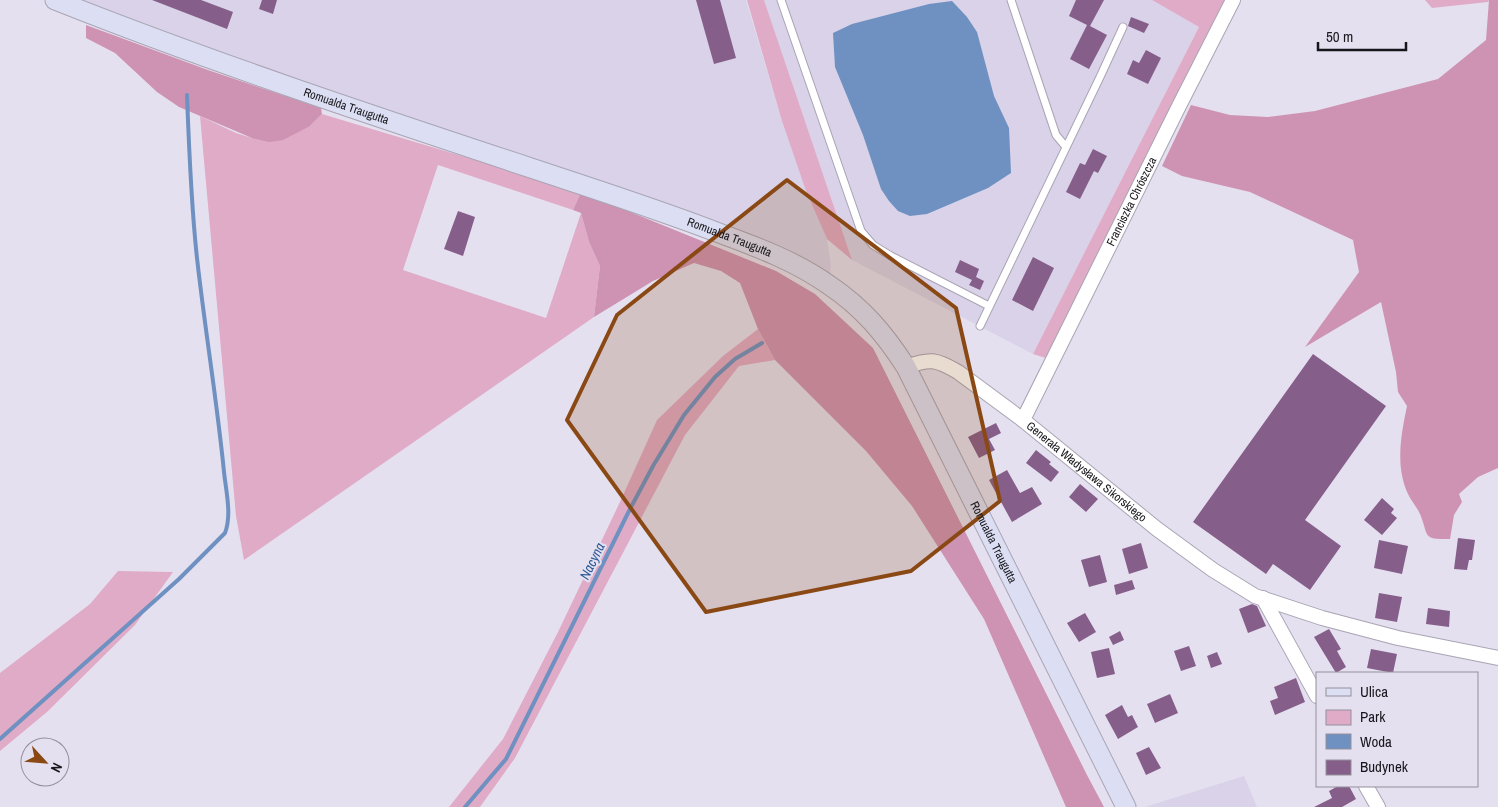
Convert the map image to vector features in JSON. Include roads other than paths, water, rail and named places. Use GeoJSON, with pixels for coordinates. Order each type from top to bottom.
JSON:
{"type":"FeatureCollection","features":[{"type":"Feature","properties":{"kind":"street","name":"Romualda Traugutta"},"geometry":{"type":"LineString","coordinates":[[55,0],[152,38],[416,130],[662,211],[778,256],[828,284],[853,304],[884,334],[906,367],[1126,807]]}},
{"type":"Feature","properties":{"kind":"street","name":"Franciszka Chrószcza"},"geometry":{"type":"LineString","coordinates":[[1023,420],[1233,0]]}},
{"type":"Feature","properties":{"kind":"street","name":"Generała Władysława Sikorskiego"},"geometry":{"type":"LineString","coordinates":[[906,367],[930,360],[948,366],[1023,420],[1157,529],[1213,570],[1254,596],[1322,618],[1398,638],[1498,658]]}},
{"type":"Feature","properties":{"kind":"street"},"geometry":{"type":"LineString","coordinates":[[1263,598],[1316,694]]}},
{"type":"Feature","properties":{"kind":"street"},"geometry":{"type":"LineString","coordinates":[[1367,787],[1378,807]]}},
{"type":"Feature","properties":{"kind":"lane"},"geometry":{"type":"LineString","coordinates":[[781,0],[861,231],[873,245],[891,256],[990,306]]}},
{"type":"Feature","properties":{"kind":"lane"},"geometry":{"type":"LineString","coordinates":[[1012,0],[1056,136],[1066,148]]}},
{"type":"Feature","properties":{"kind":"lane"},"geometry":{"type":"LineString","coordinates":[[980,326],[1123,27]]}},
{"type":"Feature","properties":{"kind":"water"},"geometry":{"type":"Polygon","coordinates":[[[952,1],[967,17],[977,32],[994,96],[1009,128],[1011,173],[988,188],[927,214],[910,216],[898,211],[881,189],[863,135],[835,67],[833,33],[852,24],[929,4],[952,1]]]}},
{"type":"Feature","properties":{"kind":"waterway"},"geometry":{"type":"LineString","coordinates":[[0,739],[179,579],[225,533],[228,519],[227,495],[195,238],[190,176],[187,95]]}},
{"type":"Feature","properties":{"kind":"waterway","name":"Nacyna"},"geometry":{"type":"LineString","coordinates":[[465,807],[506,759],[630,509],[684,415],[715,377],[735,359],[762,343]]}}]}
